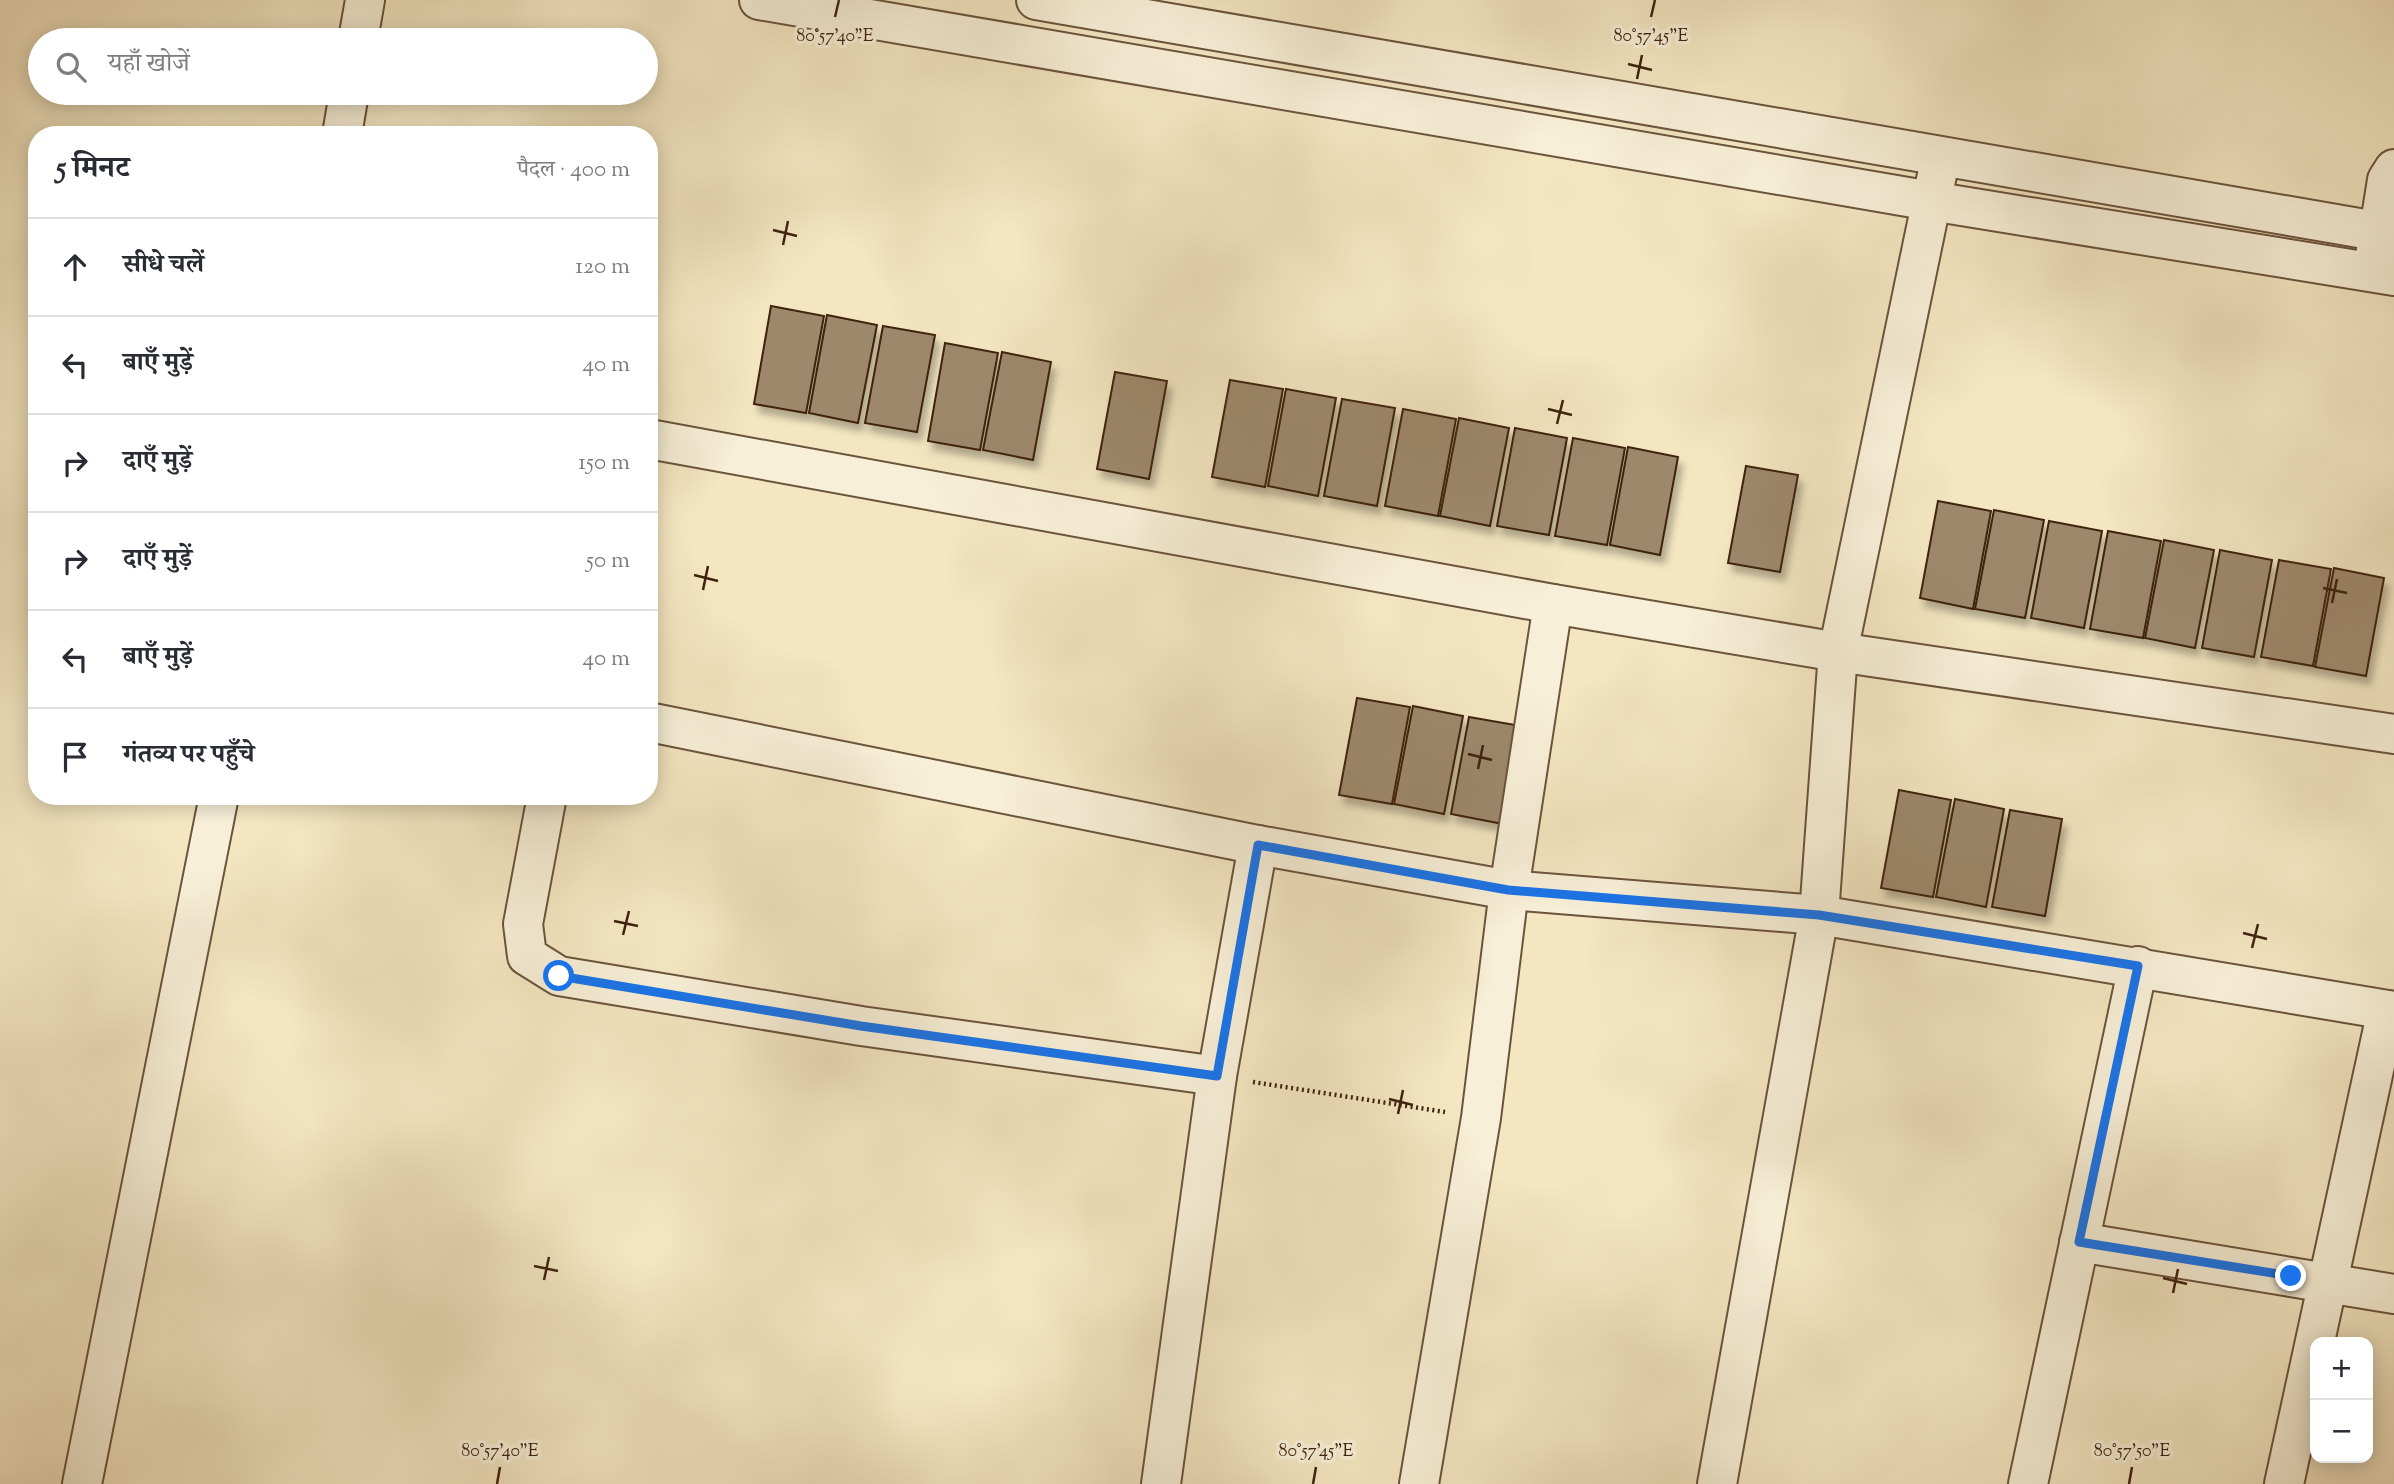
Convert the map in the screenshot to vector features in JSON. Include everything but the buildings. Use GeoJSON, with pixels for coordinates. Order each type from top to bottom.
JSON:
{"type":"FeatureCollection","features":[{"type":"Feature","properties":{"kind":"street"},"geometry":{"type":"LineString","coordinates":[[360,28],[365,0]]}},
{"type":"Feature","properties":{"kind":"street"},"geometry":{"type":"LineString","coordinates":[[759,0],[1931,201],[2383,274],[2387,180],[2394,169]]}},
{"type":"Feature","properties":{"kind":"street"},"geometry":{"type":"LineString","coordinates":[[1036,0],[2386,233]]}},
{"type":"Feature","properties":{"kind":"street"},"geometry":{"type":"LineString","coordinates":[[344,126],[347,105]]}},
{"type":"Feature","properties":{"kind":"street"},"geometry":{"type":"LineString","coordinates":[[1717,1484],[1819,915],[1838,652],[1940,156]]}},
{"type":"Feature","properties":{"kind":"street"},"geometry":{"type":"LineString","coordinates":[[658,441],[1553,604],[1838,652],[2394,734]]}},
{"type":"Feature","properties":{"kind":"street"},"geometry":{"type":"LineString","coordinates":[[1419,1484],[1481,1118],[1508,890],[1553,604]]}},
{"type":"Feature","properties":{"kind":"street"},"geometry":{"type":"LineString","coordinates":[[658,724],[1258,845],[1508,890],[1819,915],[2390,1010],[2284,1484]]}},
{"type":"Feature","properties":{"kind":"street"},"geometry":{"type":"LineString","coordinates":[[82,1484],[217,805]]}},
{"type":"Feature","properties":{"kind":"street"},"geometry":{"type":"LineString","coordinates":[[545,805],[523,924],[527,956],[559,976],[861,1026],[1217,1076]]}},
{"type":"Feature","properties":{"kind":"street"},"geometry":{"type":"LineString","coordinates":[[1161,1484],[1217,1076],[1258,845]]}},
{"type":"Feature","properties":{"kind":"street"},"geometry":{"type":"LineString","coordinates":[[2028,1484],[2138,966]]}},
{"type":"Feature","properties":{"kind":"street"},"geometry":{"type":"LineString","coordinates":[[2079,1242],[2394,1294]]}},
{"type":"Feature","properties":{"kind":"path"},"geometry":{"type":"LineString","coordinates":[[1217,1076],[1481,1118]]}},
{"type":"Feature","properties":{"kind":"route"},"geometry":{"type":"LineString","coordinates":[[559,976],[861,1026],[1217,1076],[1258,845],[1508,890],[1819,915],[2138,966],[2079,1242],[2291,1276]]}}]}
